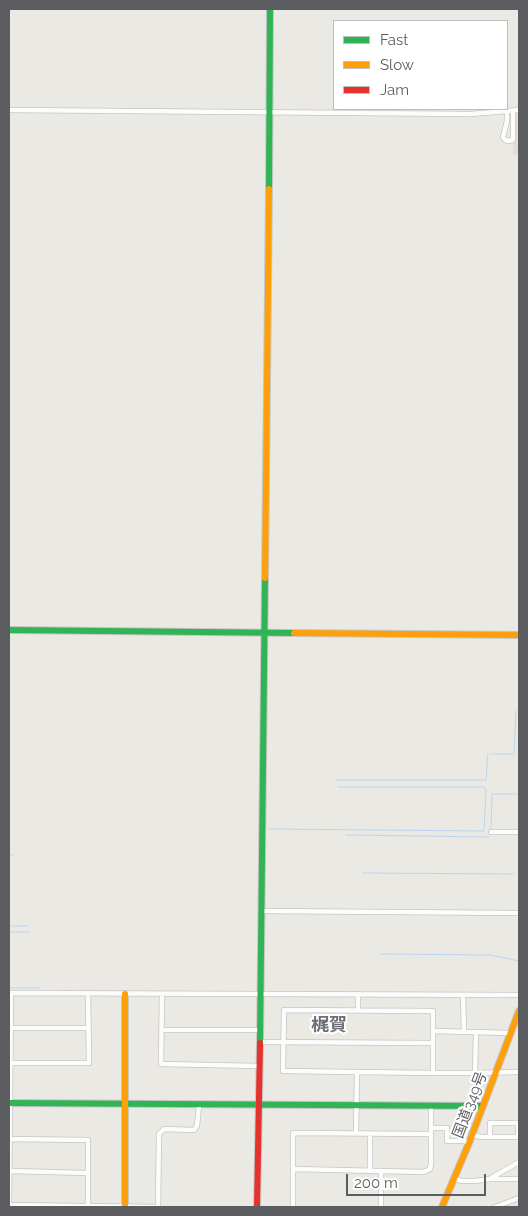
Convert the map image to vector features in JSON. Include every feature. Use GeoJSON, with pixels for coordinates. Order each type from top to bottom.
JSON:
{"type":"FeatureCollection","features":[{"type":"Feature","properties":{"kind":"main road"},"geometry":{"type":"LineString","coordinates":[[257,1207],[262,995],[270,9]]}},
{"type":"Feature","properties":{"kind":"main road"},"geometry":{"type":"LineString","coordinates":[[9,630],[519,635]]}},
{"type":"Feature","properties":{"kind":"main road"},"geometry":{"type":"LineString","coordinates":[[125,994],[125,1207]]}},
{"type":"Feature","properties":{"kind":"main road","name":"国道349号"},"geometry":{"type":"LineString","coordinates":[[442,1207],[469,1143],[519,1011]]}},
{"type":"Feature","properties":{"kind":"main road"},"geometry":{"type":"LineString","coordinates":[[9,1103],[356,1107],[483,1106]]}},
{"type":"Feature","properties":{"kind":"street"},"geometry":{"type":"LineString","coordinates":[[9,110],[471,114],[519,110]]}},
{"type":"Feature","properties":{"kind":"street"},"geometry":{"type":"LineString","coordinates":[[508,112],[504,137],[505,140],[509,141],[513,137],[513,111]]}},
{"type":"Feature","properties":{"kind":"street"},"geometry":{"type":"LineString","coordinates":[[491,832],[519,832]]}},
{"type":"Feature","properties":{"kind":"street"},"geometry":{"type":"LineString","coordinates":[[262,911],[519,913]]}},
{"type":"Feature","properties":{"kind":"street"},"geometry":{"type":"LineString","coordinates":[[198,1105],[197,1126],[194,1130],[164,1130],[159,1134],[158,1207],[9,1206],[10,993],[519,995]]}},
{"type":"Feature","properties":{"kind":"street"},"geometry":{"type":"LineString","coordinates":[[9,1063],[89,1063],[88,994]]}},
{"type":"Feature","properties":{"kind":"street"},"geometry":{"type":"LineString","coordinates":[[162,994],[161,1064],[259,1066]]}},
{"type":"Feature","properties":{"kind":"street"},"geometry":{"type":"LineString","coordinates":[[358,994],[358,1010]]}},
{"type":"Feature","properties":{"kind":"street"},"geometry":{"type":"LineString","coordinates":[[463,995],[464,1032]]}},
{"type":"Feature","properties":{"kind":"street"},"geometry":{"type":"LineString","coordinates":[[433,1073],[433,1011],[284,1010],[283,1071],[491,1074],[496,1072],[519,1072]]}},
{"type":"Feature","properties":{"kind":"street"},"geometry":{"type":"LineString","coordinates":[[10,1028],[89,1028]]}},
{"type":"Feature","properties":{"kind":"street"},"geometry":{"type":"LineString","coordinates":[[162,1030],[260,1030]]}},
{"type":"Feature","properties":{"kind":"street"},"geometry":{"type":"LineString","coordinates":[[433,1031],[510,1033]]}},
{"type":"Feature","properties":{"kind":"street"},"geometry":{"type":"LineString","coordinates":[[476,1032],[476,1073]]}},
{"type":"Feature","properties":{"kind":"street"},"geometry":{"type":"LineString","coordinates":[[260,1042],[433,1044]]}},
{"type":"Feature","properties":{"kind":"street"},"geometry":{"type":"LineString","coordinates":[[356,1133],[357,1072]]}},
{"type":"Feature","properties":{"kind":"street"},"geometry":{"type":"LineString","coordinates":[[293,1169],[427,1171],[430,1169],[431,1164],[431,1107]]}},
{"type":"Feature","properties":{"kind":"street"},"geometry":{"type":"LineString","coordinates":[[472,1135],[490,1136],[519,1137],[518,1123],[490,1123],[490,1136]]}},
{"type":"Feature","properties":{"kind":"street"},"geometry":{"type":"LineString","coordinates":[[431,1128],[447,1128],[447,1141],[464,1141],[469,1143]]}},
{"type":"Feature","properties":{"kind":"street"},"geometry":{"type":"LineString","coordinates":[[293,1207],[293,1132],[431,1134]]}},
{"type":"Feature","properties":{"kind":"street"},"geometry":{"type":"LineString","coordinates":[[370,1134],[370,1171]]}},
{"type":"Feature","properties":{"kind":"street"},"geometry":{"type":"LineString","coordinates":[[9,1139],[88,1140],[88,1207]]}},
{"type":"Feature","properties":{"kind":"street"},"geometry":{"type":"LineString","coordinates":[[490,1179],[519,1162]]}},
{"type":"Feature","properties":{"kind":"street"},"geometry":{"type":"LineString","coordinates":[[9,1171],[88,1173]]}},
{"type":"Feature","properties":{"kind":"street"},"geometry":{"type":"LineString","coordinates":[[380,1207],[381,1171]]}},
{"type":"Feature","properties":{"kind":"street"},"geometry":{"type":"LineString","coordinates":[[454,1178],[461,1181],[519,1179]]}},
{"type":"Feature","properties":{"kind":"street"},"geometry":{"type":"LineString","coordinates":[[495,1207],[519,1198]]}},
{"type":"Feature","properties":{"kind":"shaded area"},"geometry":{"type":"Polygon","coordinates":[[[519,111],[519,155],[513,155],[514,112],[519,111]]]}},
{"type":"Feature","properties":{"kind":"waterway"},"geometry":{"type":"LineString","coordinates":[[491,754],[514,754],[516,711]]}},
{"type":"Feature","properties":{"kind":"waterway"},"geometry":{"type":"LineString","coordinates":[[336,780],[486,780],[488,753]]}},
{"type":"Feature","properties":{"kind":"waterway"},"geometry":{"type":"LineString","coordinates":[[268,829],[484,831],[486,789],[483,787],[338,787]]}},
{"type":"Feature","properties":{"kind":"waterway"},"geometry":{"type":"LineString","coordinates":[[491,829],[492,794],[519,794]]}},
{"type":"Feature","properties":{"kind":"waterway"},"geometry":{"type":"LineString","coordinates":[[346,835],[489,837]]}},
{"type":"Feature","properties":{"kind":"waterway"},"geometry":{"type":"LineString","coordinates":[[362,873],[514,874]]}},
{"type":"Feature","properties":{"kind":"waterway"},"geometry":{"type":"LineString","coordinates":[[9,926],[28,926]]}},
{"type":"Feature","properties":{"kind":"waterway"},"geometry":{"type":"LineString","coordinates":[[9,932],[29,932]]}},
{"type":"Feature","properties":{"kind":"waterway"},"geometry":{"type":"LineString","coordinates":[[380,954],[490,955],[519,961]]}},
{"type":"Feature","properties":{"kind":"waterway"},"geometry":{"type":"LineString","coordinates":[[9,988],[40,988]]}},
{"type":"Feature","properties":{"kind":"traffic: fast"},"geometry":{"type":"LineString","coordinates":[[269,189],[270,9]]}},
{"type":"Feature","properties":{"kind":"traffic: fast"},"geometry":{"type":"LineString","coordinates":[[260,1043],[265,578]]}},
{"type":"Feature","properties":{"kind":"traffic: fast"},"geometry":{"type":"LineString","coordinates":[[9,630],[294,633]]}},
{"type":"Feature","properties":{"kind":"traffic: fast"},"geometry":{"type":"LineString","coordinates":[[9,1103],[483,1106]]}},
{"type":"Feature","properties":{"kind":"traffic: slow"},"geometry":{"type":"LineString","coordinates":[[265,578],[269,189]]}},
{"type":"Feature","properties":{"kind":"traffic: slow"},"geometry":{"type":"LineString","coordinates":[[294,633],[519,635]]}},
{"type":"Feature","properties":{"kind":"traffic: slow"},"geometry":{"type":"LineString","coordinates":[[125,994],[125,1207]]}},
{"type":"Feature","properties":{"kind":"traffic: slow"},"geometry":{"type":"LineString","coordinates":[[442,1207],[469,1143],[519,1011]]}},
{"type":"Feature","properties":{"kind":"traffic: jam"},"geometry":{"type":"LineString","coordinates":[[257,1207],[260,1043]]}},
{"type":"Feature","properties":{"kind":"district","name":"梶賀"},"geometry":{"type":"Point","coordinates":[329,1026]}}]}
